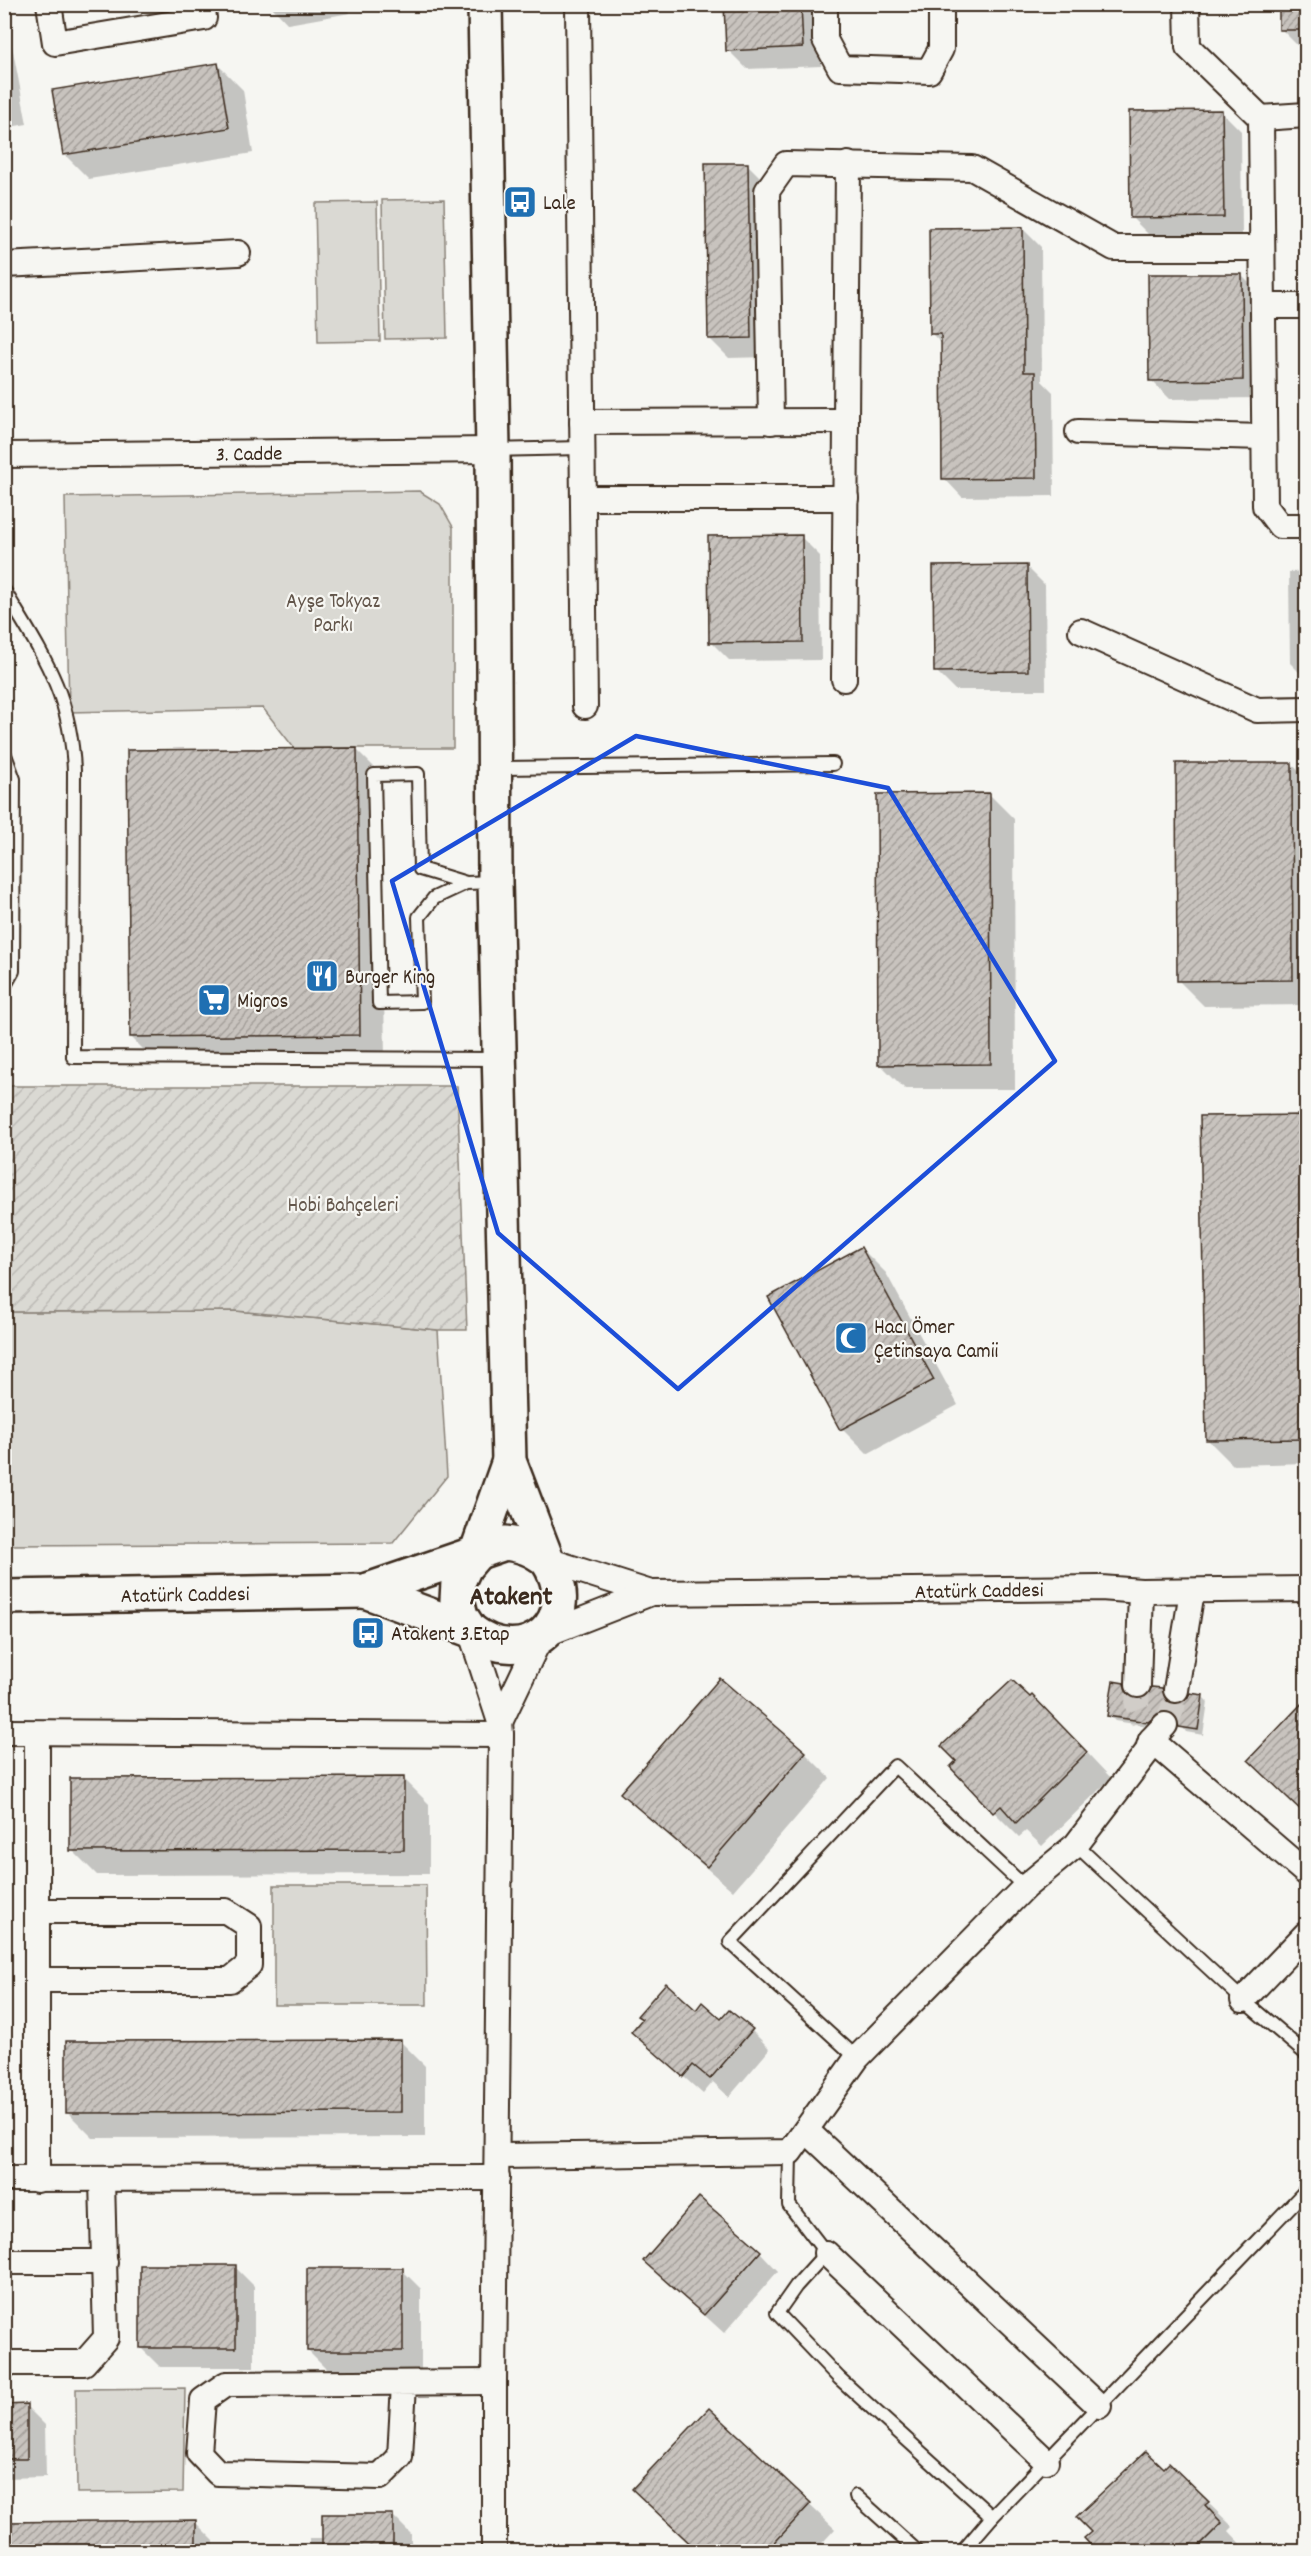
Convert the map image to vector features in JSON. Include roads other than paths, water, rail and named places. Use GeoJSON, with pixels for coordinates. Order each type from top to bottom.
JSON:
{"type":"FeatureCollection","features":[{"type":"Feature","properties":{"kind":"street"},"geometry":{"type":"LineString","coordinates":[[49,4],[55,43],[204,18],[202,4]]}},
{"type":"Feature","properties":{"kind":"street"},"geometry":{"type":"LineString","coordinates":[[485,4],[493,450],[494,768],[481,883],[500,1059],[509,1461],[547,1560],[556,1574],[560,1590],[559,1607],[552,1623],[541,1636],[500,1729]]}},
{"type":"Feature","properties":{"kind":"street"},"geometry":{"type":"LineString","coordinates":[[578,4],[585,706]]}},
{"type":"Feature","properties":{"kind":"street"},"geometry":{"type":"LineString","coordinates":[[825,4],[825,40],[840,68],[929,71],[940,49],[940,4]]}},
{"type":"Feature","properties":{"kind":"street"},"geometry":{"type":"LineString","coordinates":[[1188,4],[1188,47],[1261,118],[1265,506],[1280,526],[1306,526]]}},
{"type":"Feature","properties":{"kind":"street"},"geometry":{"type":"LineString","coordinates":[[1261,118],[1306,115]]}},
{"type":"Feature","properties":{"kind":"street"},"geometry":{"type":"LineString","coordinates":[[771,422],[767,191],[786,164],[972,168],[1114,248],[1262,248]]}},
{"type":"Feature","properties":{"kind":"street"},"geometry":{"type":"LineString","coordinates":[[844,679],[848,164]]}},
{"type":"Feature","properties":{"kind":"street"},"geometry":{"type":"LineString","coordinates":[[4,265],[238,253]]}},
{"type":"Feature","properties":{"kind":"street"},"geometry":{"type":"LineString","coordinates":[[1263,306],[1306,306]]}},
{"type":"Feature","properties":{"kind":"street"},"geometry":{"type":"LineString","coordinates":[[582,422],[846,422]]}},
{"type":"Feature","properties":{"kind":"street"},"geometry":{"type":"LineString","coordinates":[[1078,432],[1264,437]]}},
{"type":"Feature","properties":{"kind":"street","name":"3. Cadde"},"geometry":{"type":"LineString","coordinates":[[4,455],[493,450]]}},
{"type":"Feature","properties":{"kind":"street"},"geometry":{"type":"LineString","coordinates":[[583,498],[846,498]]}},
{"type":"Feature","properties":{"kind":"street"},"geometry":{"type":"LineString","coordinates":[[1081,631],[1257,710],[1306,710]]}},
{"type":"Feature","properties":{"kind":"street"},"geometry":{"type":"LineString","coordinates":[[494,2552],[500,1729],[470,1630],[461,1616],[457,1600],[458,1582],[465,1567],[476,1554],[509,1461]]}},
{"type":"Feature","properties":{"kind":"street"},"geometry":{"type":"LineString","coordinates":[[365,1592],[476,1554],[490,1546],[505,1543],[520,1544],[534,1550],[547,1560],[651,1593]]}},
{"type":"Feature","properties":{"kind":"street","name":"Atatürk Caddesi"},"geometry":{"type":"LineString","coordinates":[[651,1593],[1101,1588],[1141,1592],[1306,1589]]}},
{"type":"Feature","properties":{"kind":"street"},"geometry":{"type":"LineString","coordinates":[[1176,1690],[1192,1591]]}},
{"type":"Feature","properties":{"kind":"street"},"geometry":{"type":"LineString","coordinates":[[365,1592],[470,1630],[483,1640],[497,1646],[512,1647],[651,1593]]}},
{"type":"Feature","properties":{"kind":"street","name":"Atatürk Caddesi"},"geometry":{"type":"LineString","coordinates":[[4,1597],[365,1592]]}},
{"type":"Feature","properties":{"kind":"street"},"geometry":{"type":"LineString","coordinates":[[1138,1685],[1141,1592]]}},
{"type":"Feature","properties":{"kind":"street"},"geometry":{"type":"LineString","coordinates":[[4,1732],[500,1729]]}},
{"type":"Feature","properties":{"kind":"street"},"geometry":{"type":"LineString","coordinates":[[4,2179],[102,2180],[497,2167],[790,2152],[857,2058],[1025,1887],[1076,1845],[1147,1752],[1153,1732],[1306,1873]]}},
{"type":"Feature","properties":{"kind":"street"},"geometry":{"type":"LineString","coordinates":[[37,1733],[37,2180]]}},
{"type":"Feature","properties":{"kind":"street"},"geometry":{"type":"LineString","coordinates":[[37,1911],[226,1911],[249,1926],[249,1965],[230,1980],[37,1980]]}},
{"type":"Feature","properties":{"kind":"street"},"geometry":{"type":"LineString","coordinates":[[1243,2001],[1306,1934]]}},
{"type":"Feature","properties":{"kind":"street"},"geometry":{"type":"LineString","coordinates":[[806,2130],[1099,2406]]}},
{"type":"Feature","properties":{"kind":"street"},"geometry":{"type":"LineString","coordinates":[[4,2363],[84,2363],[106,2338],[102,2180]]}},
{"type":"Feature","properties":{"kind":"street"},"geometry":{"type":"LineString","coordinates":[[826,2253],[1046,2461]]}},
{"type":"Feature","properties":{"kind":"street"},"geometry":{"type":"LineString","coordinates":[[4,2262],[105,2262]]}},
{"type":"Feature","properties":{"kind":"street"},"geometry":{"type":"LineString","coordinates":[[404,2384],[400,2457],[380,2476],[218,2473],[199,2453],[203,2400],[226,2384],[494,2382]]}},
{"type":"Feature","properties":{"kind":"lane"},"geometry":{"type":"LineString","coordinates":[[493,450],[582,448]]}},
{"type":"Feature","properties":{"kind":"lane"},"geometry":{"type":"LineString","coordinates":[[4,590],[52,673],[61,693],[71,735],[74,771],[73,1057],[500,1059]]}},
{"type":"Feature","properties":{"kind":"lane"},"geometry":{"type":"LineString","coordinates":[[4,752],[14,779],[14,827],[13,971],[4,987]]}},
{"type":"Feature","properties":{"kind":"lane"},"geometry":{"type":"LineString","coordinates":[[494,768],[833,764]]}},
{"type":"Feature","properties":{"kind":"lane"},"geometry":{"type":"LineString","coordinates":[[418,774],[420,869],[481,883],[434,898],[419,916],[422,1002],[379,1003],[374,775],[418,774]]}},
{"type":"Feature","properties":{"kind":"lane"},"geometry":{"type":"LineString","coordinates":[[857,2058],[730,1942],[895,1766],[1025,1887]]}},
{"type":"Feature","properties":{"kind":"lane"},"geometry":{"type":"LineString","coordinates":[[1076,1845],[1243,2001],[1306,2054]]}},
{"type":"Feature","properties":{"kind":"lane"},"geometry":{"type":"LineString","coordinates":[[790,2152],[789,2205],[826,2253],[796,2286],[777,2313],[839,2378],[992,2517]]}},
{"type":"Feature","properties":{"kind":"lane"},"geometry":{"type":"LineString","coordinates":[[963,2552],[992,2517],[1306,2190]]}},
{"type":"Feature","properties":{"kind":"lane"},"geometry":{"type":"LineString","coordinates":[[856,2496],[918,2552]]}},
{"type":"Feature","properties":{"kind":"tunnel"},"geometry":{"type":"LineString","coordinates":[[1138,1685],[1137,1705],[1143,1721]]}},
{"type":"Feature","properties":{"kind":"tunnel"},"geometry":{"type":"LineString","coordinates":[[1165,1725],[1173,1708],[1176,1690]]}},
{"type":"Feature","properties":{"kind":"place","name":"Lale"},"geometry":{"type":"Point","coordinates":[520,202]}},
{"type":"Feature","properties":{"kind":"place","name":"Burger King"},"geometry":{"type":"Point","coordinates":[322,976]}},
{"type":"Feature","properties":{"kind":"place","name":"Migros"},"geometry":{"type":"Point","coordinates":[214,1000]}},
{"type":"Feature","properties":{"kind":"place","name":"Hacı Ömer Çetinsaya Camii"},"geometry":{"type":"Point","coordinates":[851,1338]}},
{"type":"Feature","properties":{"kind":"place","name":"Atakent 3.Etap"},"geometry":{"type":"Point","coordinates":[368,1633]}},
{"type":"Feature","properties":{"kind":"district","name":"Atakent"},"geometry":{"type":"Point","coordinates":[511,1595]}},
{"type":"Feature","properties":{"kind":"park label","name":"Ayşe Tokyaz Parkı"},"geometry":{"type":"Point","coordinates":[333,612]}},
{"type":"Feature","properties":{"kind":"park label","name":"Hobi Bahçeleri"},"geometry":{"type":"Point","coordinates":[343,1204]}}]}
